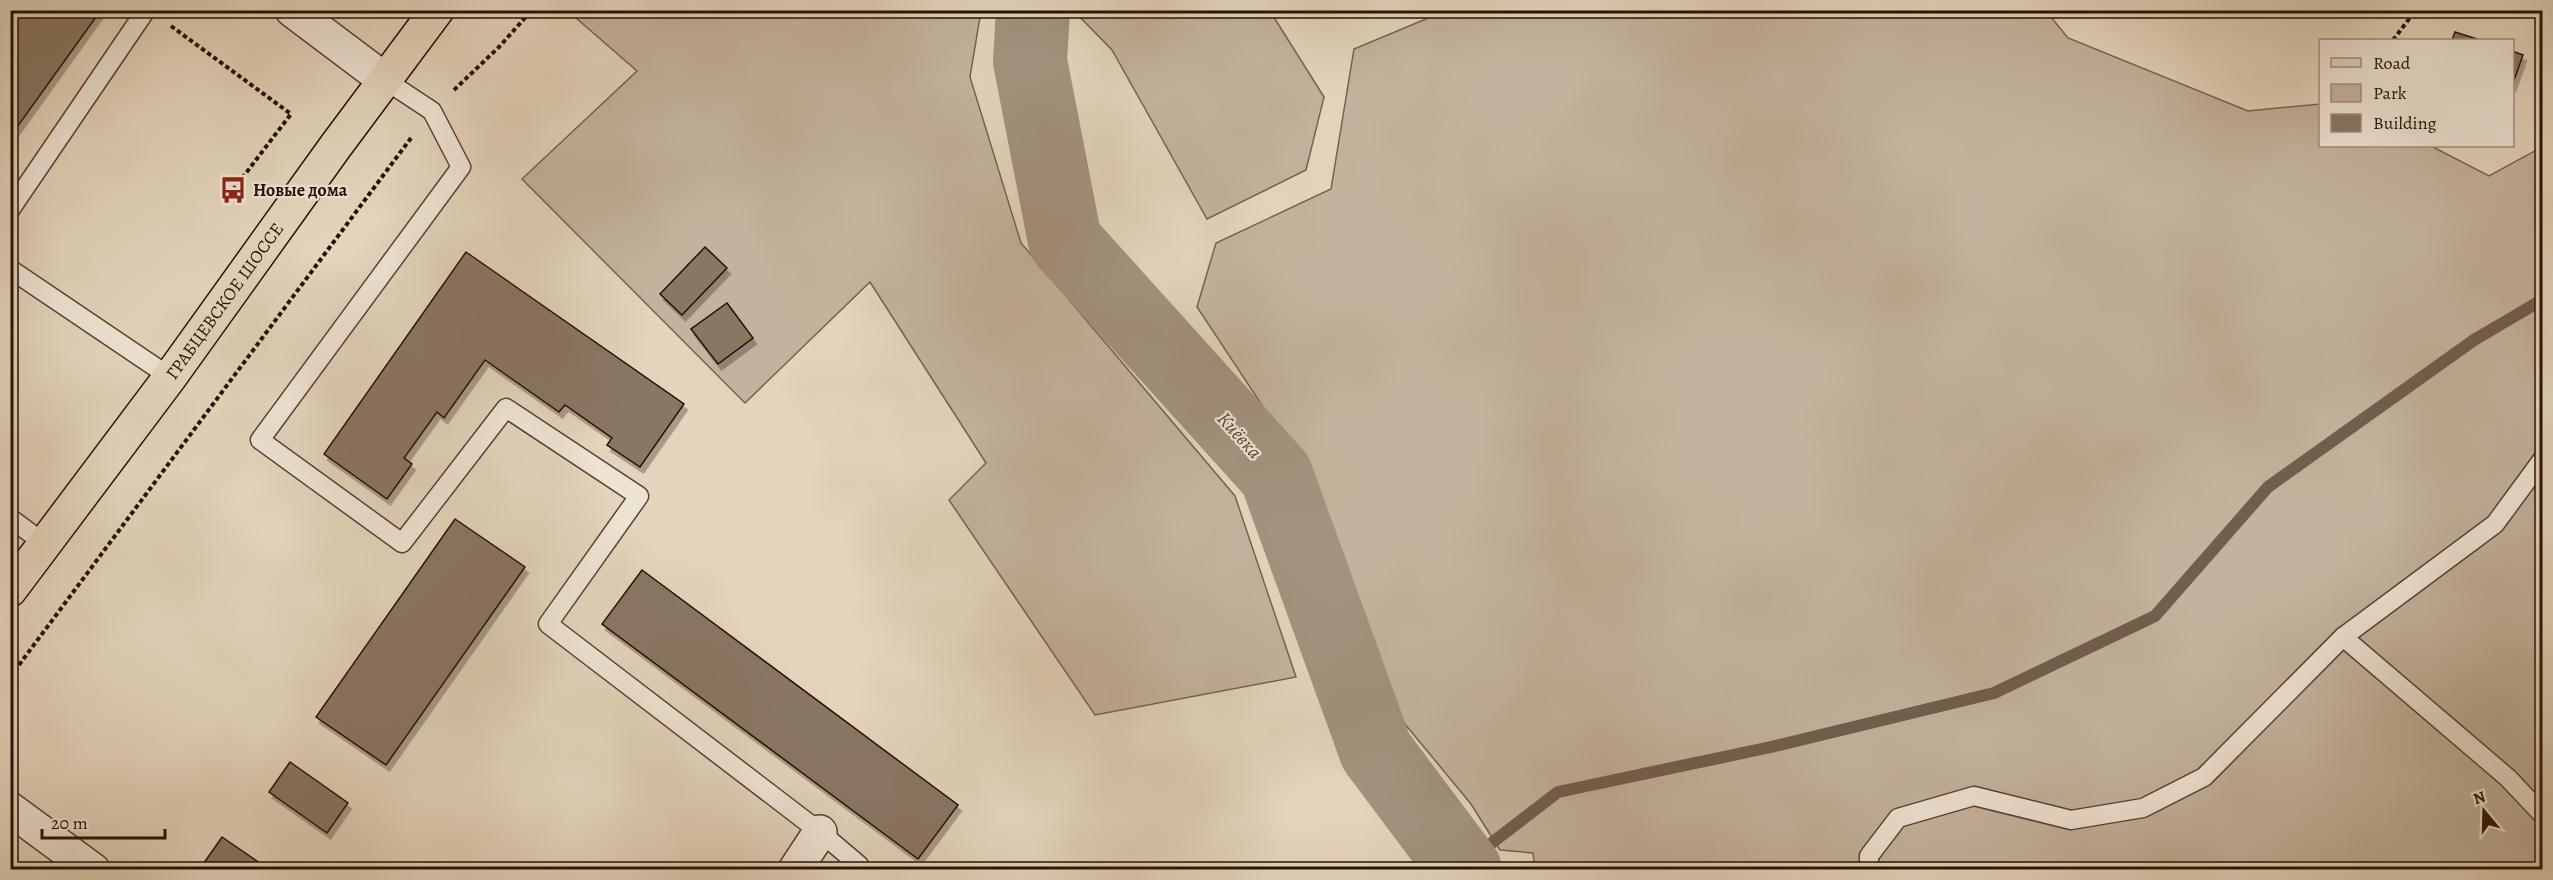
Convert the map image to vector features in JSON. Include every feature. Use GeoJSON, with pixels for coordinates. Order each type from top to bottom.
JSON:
{"type":"FeatureCollection","features":[{"type":"Feature","properties":{"kind":"main road","name":"ГРАБЦЕВСКОЕ ШОССЕ"},"geometry":{"type":"LineString","coordinates":[[10,590],[170,377],[437,10]]}},
{"type":"Feature","properties":{"kind":"street"},"geometry":{"type":"LineString","coordinates":[[292,10],[385,80]]}},
{"type":"Feature","properties":{"kind":"street"},"geometry":{"type":"LineString","coordinates":[[10,809],[93,870]]}},
{"type":"Feature","properties":{"kind":"street"},"geometry":{"type":"LineString","coordinates":[[795,870],[820,832]]}},
{"type":"Feature","properties":{"kind":"lane"},"geometry":{"type":"LineString","coordinates":[[10,210],[146,10]]}},
{"type":"Feature","properties":{"kind":"lane"},"geometry":{"type":"LineString","coordinates":[[385,80],[432,111],[461,167],[260,440],[402,543],[506,408],[639,496],[548,624],[820,832],[859,868]]}},
{"type":"Feature","properties":{"kind":"lane"},"geometry":{"type":"LineString","coordinates":[[10,269],[170,377]]}},
{"type":"Feature","properties":{"kind":"lane"},"geometry":{"type":"LineString","coordinates":[[1869,870],[1869,856],[1898,818],[1974,796],[2071,820],[2143,808],[2204,777],[2343,637],[2495,524],[2542,460]]}},
{"type":"Feature","properties":{"kind":"lane"},"geometry":{"type":"LineString","coordinates":[[10,518],[45,544]]}},
{"type":"Feature","properties":{"kind":"lane"},"geometry":{"type":"LineString","coordinates":[[2343,637],[2508,778],[2542,814]]}},
{"type":"Feature","properties":{"kind":"path"},"geometry":{"type":"LineString","coordinates":[[10,676],[432,111],[499,47],[532,10]]}},
{"type":"Feature","properties":{"kind":"path"},"geometry":{"type":"LineString","coordinates":[[2394,39],[2416,10]]}},
{"type":"Feature","properties":{"kind":"path"},"geometry":{"type":"LineString","coordinates":[[170,24],[291,114],[232,190]]}},
{"type":"Feature","properties":{"kind":"green space"},"geometry":{"type":"Polygon","coordinates":[[[568,11],[981,11],[970,77],[1021,243],[1235,496],[1296,677],[1095,715],[949,500],[986,463],[870,282],[745,403],[522,179],[637,71],[568,11]]]}},
{"type":"Feature","properties":{"kind":"green space"},"geometry":{"type":"Polygon","coordinates":[[[1074,11],[1270,11],[1324,97],[1306,170],[1207,219],[1112,50],[1074,11]]]}},
{"type":"Feature","properties":{"kind":"green space"},"geometry":{"type":"Polygon","coordinates":[[[1445,11],[2046,11],[2068,38],[2248,111],[2319,104],[2319,147],[2433,147],[2489,176],[2542,147],[2542,869],[1535,869],[1533,853],[1500,850],[1471,804],[1400,718],[1314,484],[1197,307],[1216,243],[1331,189],[1354,49],[1445,11]]]}},
{"type":"Feature","properties":{"kind":"building"},"geometry":{"type":"Polygon","coordinates":[[[10,10],[101,10],[10,137],[10,10]]]}},
{"type":"Feature","properties":{"kind":"building"},"geometry":{"type":"Polygon","coordinates":[[[2455,32],[2477,39],[2452,39],[2455,32]]]}},
{"type":"Feature","properties":{"kind":"building"},"geometry":{"type":"Polygon","coordinates":[[[2514,52],[2523,55],[2514,80],[2514,52]]]}},
{"type":"Feature","properties":{"kind":"building"},"geometry":{"type":"Polygon","coordinates":[[[705,247],[727,268],[682,315],[660,294],[705,247]]]}},
{"type":"Feature","properties":{"kind":"building"},"geometry":{"type":"Polygon","coordinates":[[[466,252],[684,404],[640,467],[607,445],[612,438],[565,405],[559,412],[485,360],[444,418],[437,412],[404,458],[412,464],[387,499],[324,454],[466,252]]]}},
{"type":"Feature","properties":{"kind":"building"},"geometry":{"type":"Polygon","coordinates":[[[727,303],[753,338],[718,364],[691,329],[727,303]]]}},
{"type":"Feature","properties":{"kind":"building"},"geometry":{"type":"Polygon","coordinates":[[[455,519],[525,567],[386,765],[316,717],[455,519]]]}},
{"type":"Feature","properties":{"kind":"building"},"geometry":{"type":"Polygon","coordinates":[[[642,570],[958,805],[918,859],[602,624],[642,570]]]}},
{"type":"Feature","properties":{"kind":"building"},"geometry":{"type":"Polygon","coordinates":[[[290,762],[348,803],[327,833],[269,792],[290,762]]]}},
{"type":"Feature","properties":{"kind":"building"},"geometry":{"type":"Polygon","coordinates":[[[222,837],[270,870],[199,870],[222,837]]]}},
{"type":"Feature","properties":{"kind":"waterway","name":"Киёвка"},"geometry":{"type":"LineString","coordinates":[[1033,10],[1030,61],[1065,241],[1276,475],[1376,751],[1465,870]]}},
{"type":"Feature","properties":{"kind":"waterway"},"geometry":{"type":"LineString","coordinates":[[1463,865],[1558,792],[1771,747],[1994,693],[2155,616],[2268,487],[2474,340],[2542,300]]}},
{"type":"Feature","properties":{"kind":"place","name":"Новые дома"},"geometry":{"type":"Point","coordinates":[233,190]}}]}
